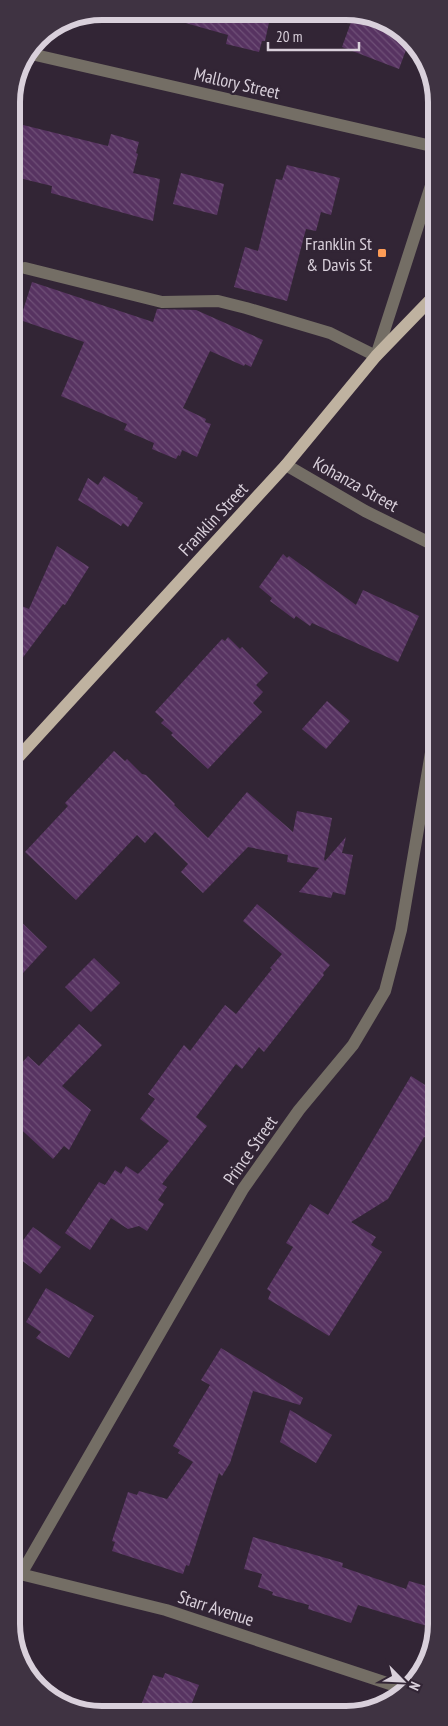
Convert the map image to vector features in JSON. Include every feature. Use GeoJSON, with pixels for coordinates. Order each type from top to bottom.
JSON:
{"type":"FeatureCollection","features":[{"type":"Feature","properties":{"kind":"main road","name":"Franklin Street"},"geometry":{"type":"LineString","coordinates":[[20,755],[286,465],[376,356],[428,302]]}},
{"type":"Feature","properties":{"kind":"street","name":"Mallory Street"},"geometry":{"type":"LineString","coordinates":[[35,55],[428,145]]}},
{"type":"Feature","properties":{"kind":"street"},"geometry":{"type":"LineString","coordinates":[[25,268],[162,302],[218,301],[246,308],[330,333],[376,356],[428,195]]}},
{"type":"Feature","properties":{"kind":"street","name":"Kohanza Street"},"geometry":{"type":"LineString","coordinates":[[286,465],[365,511],[428,542]]}},
{"type":"Feature","properties":{"kind":"street","name":"Prince Street"},"geometry":{"type":"LineString","coordinates":[[20,1568],[243,1189],[299,1110],[353,1045],[385,991],[401,930],[428,770]]}},
{"type":"Feature","properties":{"kind":"street","name":"Starr Avenue"},"geometry":{"type":"LineString","coordinates":[[20,1574],[166,1610],[399,1687]]}},
{"type":"Feature","properties":{"kind":"building"},"geometry":{"type":"Polygon","coordinates":[[[175,20],[270,20],[265,41],[262,41],[259,52],[226,44],[228,35],[175,20]]]}},
{"type":"Feature","properties":{"kind":"building"},"geometry":{"type":"Polygon","coordinates":[[[352,21],[373,24],[382,28],[407,47],[399,69],[342,47],[352,21]]]}},
{"type":"Feature","properties":{"kind":"building"},"geometry":{"type":"Polygon","coordinates":[[[20,124],[108,146],[111,134],[139,142],[133,173],[160,179],[153,221],[51,193],[52,186],[20,178],[20,124]]]}},
{"type":"Feature","properties":{"kind":"building"},"geometry":{"type":"Polygon","coordinates":[[[287,165],[340,178],[331,215],[321,212],[316,231],[306,229],[287,301],[234,287],[245,247],[258,251],[276,179],[282,180],[287,165]]]}},
{"type":"Feature","properties":{"kind":"building"},"geometry":{"type":"Polygon","coordinates":[[[181,173],[224,184],[217,215],[173,204],[181,173]]]}},
{"type":"Feature","properties":{"kind":"building"},"geometry":{"type":"Polygon","coordinates":[[[32,282],[153,322],[157,309],[196,310],[263,340],[251,367],[245,364],[244,366],[210,351],[183,408],[206,419],[205,422],[211,424],[197,457],[182,450],[180,456],[178,455],[176,459],[152,449],[154,443],[124,430],[127,424],[61,396],[84,342],[20,320],[32,282]]]}},
{"type":"Feature","properties":{"kind":"building"},"geometry":{"type":"Polygon","coordinates":[[[104,476],[143,503],[128,527],[123,523],[121,526],[78,500],[88,478],[98,485],[104,476]]]}},
{"type":"Feature","properties":{"kind":"building"},"geometry":{"type":"Polygon","coordinates":[[[57,546],[89,567],[65,605],[63,604],[20,661],[20,605],[29,609],[57,546]]]}},
{"type":"Feature","properties":{"kind":"building"},"geometry":{"type":"Polygon","coordinates":[[[283,554],[287,558],[289,556],[356,605],[363,590],[419,616],[398,662],[312,623],[310,626],[296,616],[294,619],[270,601],[272,598],[259,587],[283,554]]]}},
{"type":"Feature","properties":{"kind":"building"},"geometry":{"type":"Polygon","coordinates":[[[228,637],[240,649],[242,647],[268,673],[256,685],[263,692],[253,703],[262,712],[208,769],[171,735],[173,733],[161,723],[164,720],[155,712],[222,639],[225,641],[228,637]]]}},
{"type":"Feature","properties":{"kind":"building"},"geometry":{"type":"Polygon","coordinates":[[[327,701],[350,721],[326,749],[302,729],[327,701]]]}},
{"type":"Feature","properties":{"kind":"building"},"geometry":{"type":"Polygon","coordinates":[[[114,751],[125,761],[127,759],[142,774],[146,775],[208,838],[247,792],[293,832],[297,811],[332,818],[324,859],[325,861],[346,837],[342,853],[353,855],[345,895],[333,892],[331,898],[299,892],[319,868],[287,862],[288,855],[248,847],[203,893],[181,872],[188,864],[155,832],[145,843],[137,835],[76,900],[25,852],[68,806],[65,803],[114,751]]]}},
{"type":"Feature","properties":{"kind":"building"},"geometry":{"type":"Polygon","coordinates":[[[257,904],[330,965],[264,1052],[259,1047],[242,1069],[236,1064],[196,1117],[207,1126],[162,1184],[167,1187],[158,1200],[164,1204],[147,1231],[139,1226],[128,1229],[111,1218],[90,1250],[65,1233],[99,1182],[105,1185],[115,1170],[121,1174],[126,1166],[138,1174],[169,1141],[140,1119],[155,1099],[148,1094],[184,1045],[190,1051],[225,1005],[236,1014],[282,954],[243,921],[257,904]]]}},
{"type":"Feature","properties":{"kind":"building"},"geometry":{"type":"Polygon","coordinates":[[[20,921],[47,947],[20,976],[20,921]]]}},
{"type":"Feature","properties":{"kind":"building"},"geometry":{"type":"Polygon","coordinates":[[[94,958],[120,983],[91,1012],[65,987],[94,958]]]}},
{"type":"Feature","properties":{"kind":"building"},"geometry":{"type":"Polygon","coordinates":[[[79,1024],[102,1045],[62,1086],[91,1110],[69,1150],[64,1146],[53,1159],[20,1128],[20,1065],[28,1056],[39,1066],[79,1024]]]}},
{"type":"Feature","properties":{"kind":"building"},"geometry":{"type":"Polygon","coordinates":[[[411,1076],[428,1087],[428,1139],[424,1137],[388,1199],[351,1222],[376,1237],[371,1245],[382,1252],[329,1336],[268,1299],[271,1292],[267,1289],[293,1247],[286,1243],[310,1204],[328,1215],[411,1076]]]}},
{"type":"Feature","properties":{"kind":"building"},"geometry":{"type":"Polygon","coordinates":[[[33,1227],[61,1247],[40,1274],[20,1259],[20,1245],[33,1227]]]}},
{"type":"Feature","properties":{"kind":"building"},"geometry":{"type":"Polygon","coordinates":[[[46,1288],[94,1316],[69,1358],[36,1338],[41,1332],[26,1322],[46,1288]]]}},
{"type":"Feature","properties":{"kind":"building"},"geometry":{"type":"Polygon","coordinates":[[[221,1348],[303,1398],[300,1405],[253,1391],[230,1463],[222,1476],[219,1473],[189,1566],[186,1565],[183,1574],[112,1551],[115,1542],[112,1541],[128,1492],[137,1495],[139,1491],[167,1499],[193,1462],[178,1453],[180,1450],[173,1446],[210,1385],[201,1380],[221,1348]]]}},
{"type":"Feature","properties":{"kind":"building"},"geometry":{"type":"Polygon","coordinates":[[[290,1410],[332,1435],[316,1463],[280,1442],[290,1410]]]}},
{"type":"Feature","properties":{"kind":"building"},"geometry":{"type":"Polygon","coordinates":[[[253,1537],[343,1563],[342,1567],[406,1589],[409,1581],[428,1586],[428,1626],[358,1605],[351,1623],[308,1609],[309,1605],[272,1595],[273,1592],[258,1587],[262,1574],[244,1569],[253,1537]]]}},
{"type":"Feature","properties":{"kind":"building"},"geometry":{"type":"Polygon","coordinates":[[[165,1673],[199,1685],[191,1706],[141,1706],[153,1675],[163,1678],[165,1673]]]}},
{"type":"Feature","properties":{"kind":"place","name":"Franklin St & Davis St"},"geometry":{"type":"Point","coordinates":[382,253]}}]}
